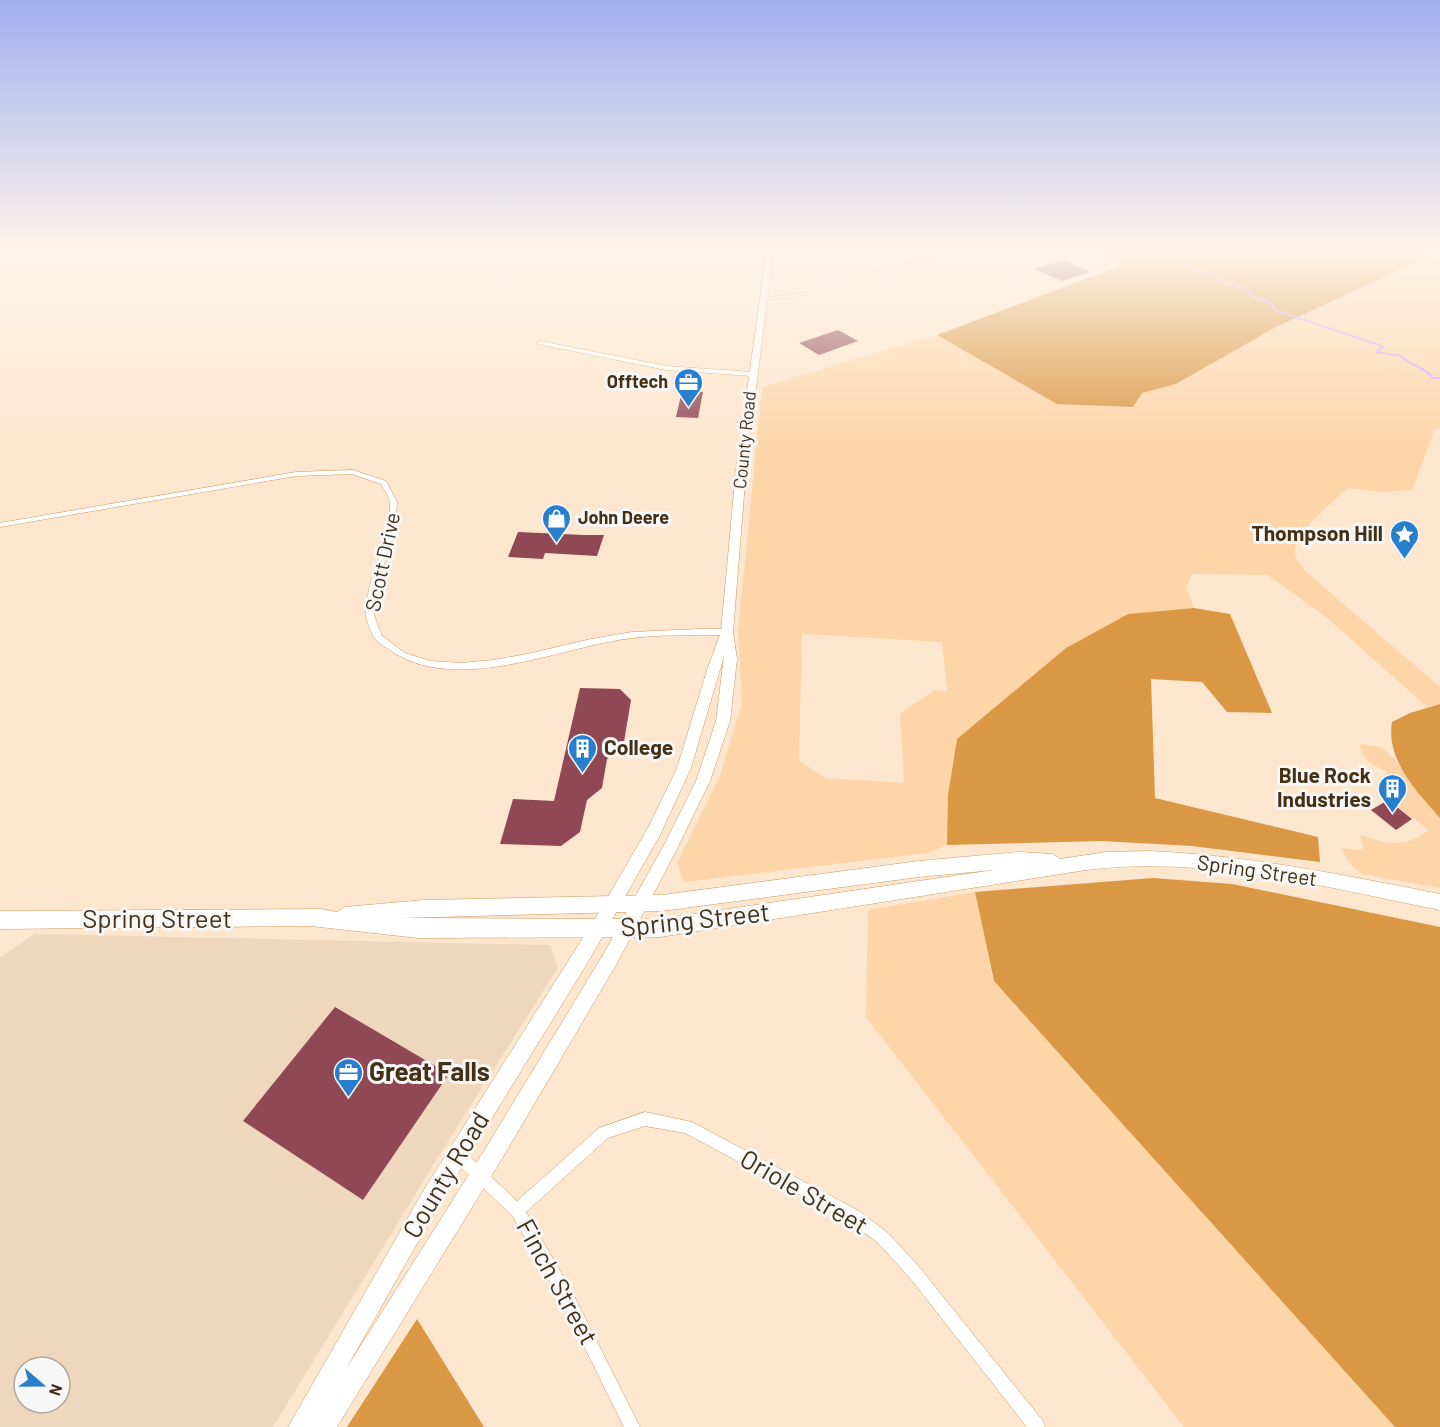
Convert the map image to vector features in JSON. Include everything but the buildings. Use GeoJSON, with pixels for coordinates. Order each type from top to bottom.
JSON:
{"type":"FeatureCollection","features":[{"type":"Feature","properties":{"kind":"main road","name":"County Road"},"geometry":{"type":"LineString","coordinates":[[322,1427],[480,1175],[626,929],[703,781],[723,721],[731,659],[727,632],[741,470],[760,317]]}},
{"type":"Feature","properties":{"kind":"main road","name":"County Road"},"geometry":{"type":"LineString","coordinates":[[300,1427],[457,1154],[597,929],[677,786],[699,725],[716,658],[727,632]]}},
{"type":"Feature","properties":{"kind":"main road","name":"Spring Street"},"geometry":{"type":"LineString","coordinates":[[0,920],[313,918],[424,908],[662,903],[919,868],[1019,860],[1072,863]]}},
{"type":"Feature","properties":{"kind":"main road","name":"Spring Street"},"geometry":{"type":"LineString","coordinates":[[313,918],[418,929],[660,928],[1026,873],[1072,863],[1107,860],[1215,863],[1279,872],[1440,902]]}},
{"type":"Feature","properties":{"kind":"street"},"geometry":{"type":"LineString","coordinates":[[540,343],[666,368],[752,374]]}},
{"type":"Feature","properties":{"kind":"street","name":"Scott Drive"},"geometry":{"type":"LineString","coordinates":[[0,525],[296,474],[326,470],[354,471],[371,476],[387,487],[395,502],[393,525],[369,605],[371,624],[378,638],[399,653],[432,664],[469,668],[617,637],[656,632],[727,632]]}},
{"type":"Feature","properties":{"kind":"street","name":"Oriole Street"},"geometry":{"type":"LineString","coordinates":[[517,1210],[604,1133],[645,1119],[687,1127],[854,1216],[883,1238],[915,1273],[1037,1427]]}},
{"type":"Feature","properties":{"kind":"street","name":"Finch Street"},"geometry":{"type":"LineString","coordinates":[[457,1154],[517,1210],[572,1306],[632,1427]]}},
{"type":"Feature","properties":{"kind":"shaded area"},"geometry":{"type":"Polygon","coordinates":[[[986,317],[1299,317],[1274,328],[1176,384],[1142,393],[1133,407],[1057,404],[937,335],[986,317]]]}},
{"type":"Feature","properties":{"kind":"shaded area"},"geometry":{"type":"Polygon","coordinates":[[[1299,317],[1440,317],[1440,428],[1434,431],[1412,490],[1381,492],[1348,488],[1307,528],[1300,537],[1295,554],[1305,571],[1440,687],[1440,704],[1427,707],[1326,617],[1268,575],[1192,574],[1186,588],[1194,608],[1128,614],[1066,648],[957,739],[948,795],[947,845],[928,853],[684,882],[677,863],[719,778],[742,704],[738,632],[762,387],[937,335],[1057,404],[1142,393],[1176,384],[1274,328],[1299,317]],[[802,634],[799,761],[825,778],[904,783],[900,714],[935,690],[947,691],[942,642],[802,634]]]}},
{"type":"Feature","properties":{"kind":"shaded area"},"geometry":{"type":"Polygon","coordinates":[[[1194,608],[1230,614],[1272,713],[1227,712],[1202,682],[1151,679],[1155,798],[1318,837],[1320,862],[1192,846],[1101,841],[947,845],[948,795],[957,739],[1066,648],[1128,614],[1194,608]]]}},
{"type":"Feature","properties":{"kind":"shaded area"},"geometry":{"type":"Polygon","coordinates":[[[1440,704],[1440,818],[1405,774],[1398,762],[1391,736],[1392,722],[1410,713],[1440,704]]]}},
{"type":"Feature","properties":{"kind":"shaded area"},"geometry":{"type":"Polygon","coordinates":[[[1359,744],[1382,747],[1396,761],[1421,797],[1440,818],[1440,888],[1362,874],[1345,856],[1342,848],[1359,850],[1364,848],[1360,835],[1396,843],[1411,840],[1429,830],[1388,800],[1390,780],[1386,771],[1368,761],[1359,744]]]}},
{"type":"Feature","properties":{"kind":"shaded area"},"geometry":{"type":"Polygon","coordinates":[[[1153,878],[1232,884],[1440,927],[1440,1427],[1395,1427],[994,981],[975,892],[1153,878]]]}},
{"type":"Feature","properties":{"kind":"shaded area"},"geometry":{"type":"Polygon","coordinates":[[[975,892],[993,981],[1440,1427],[1184,1427],[866,1017],[868,910],[975,892]]]}},
{"type":"Feature","properties":{"kind":"shaded area"},"geometry":{"type":"Polygon","coordinates":[[[34,934],[550,945],[558,968],[448,1141],[273,1427],[0,1427],[0,958],[34,934]]]}},
{"type":"Feature","properties":{"kind":"shaded area"},"geometry":{"type":"Polygon","coordinates":[[[417,1319],[484,1427],[347,1427],[417,1319]]]}},
{"type":"Feature","properties":{"kind":"waterway"},"geometry":{"type":"LineString","coordinates":[[1295,317],[1379,345],[1383,347],[1376,352],[1401,356],[1426,371],[1433,378],[1440,378]]}},
{"type":"Feature","properties":{"kind":"place","name":"Offtech"},"geometry":{"type":"Point","coordinates":[689,408]}},
{"type":"Feature","properties":{"kind":"place","name":"John Deere"},"geometry":{"type":"Point","coordinates":[557,544]}},
{"type":"Feature","properties":{"kind":"place","name":"Thompson Hill"},"geometry":{"type":"Point","coordinates":[1404,560]}},
{"type":"Feature","properties":{"kind":"place","name":"College"},"geometry":{"type":"Point","coordinates":[583,774]}},
{"type":"Feature","properties":{"kind":"place","name":"Blue Rock Industries"},"geometry":{"type":"Point","coordinates":[1392,814]}},
{"type":"Feature","properties":{"kind":"place","name":"Great Falls"},"geometry":{"type":"Point","coordinates":[348,1098]}}]}
